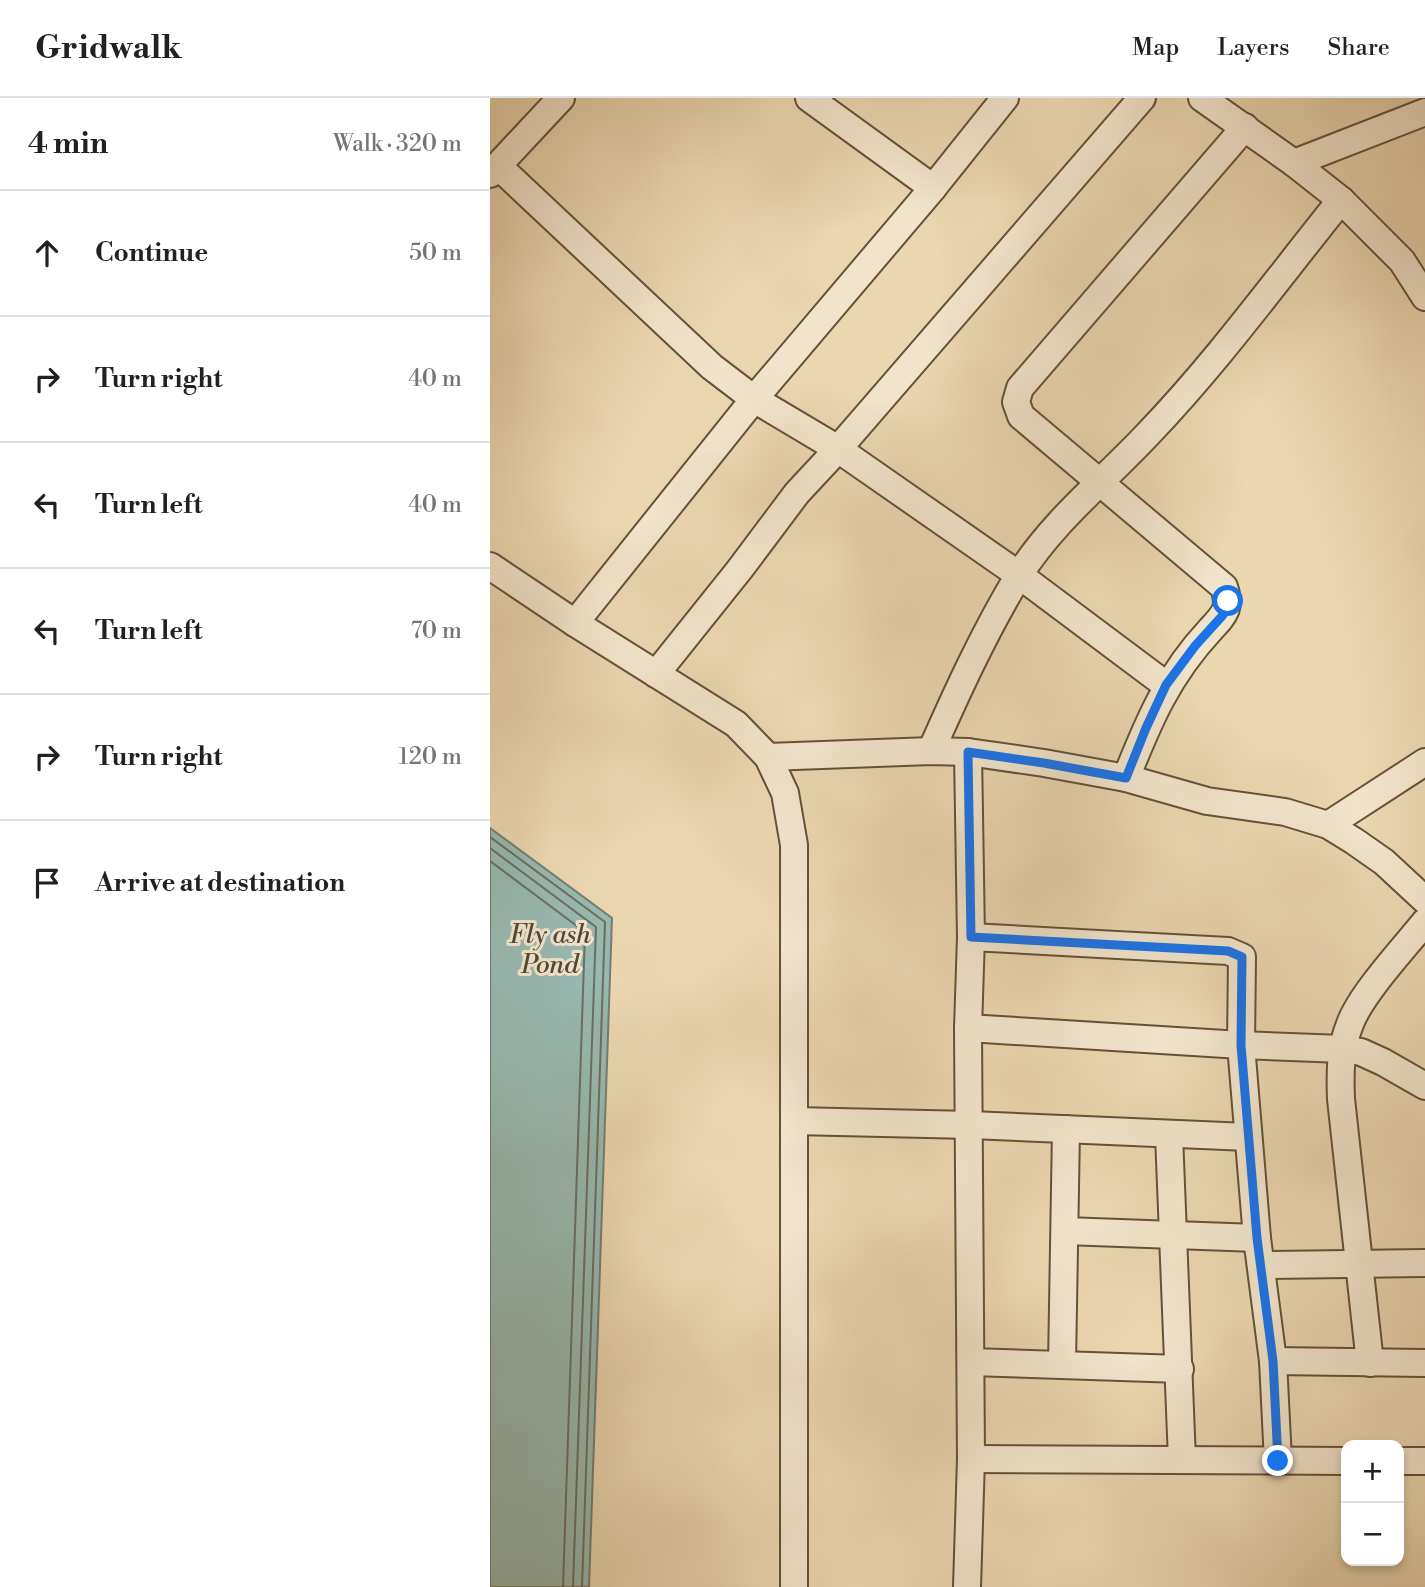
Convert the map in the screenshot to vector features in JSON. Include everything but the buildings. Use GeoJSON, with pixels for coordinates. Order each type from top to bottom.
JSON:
{"type":"FeatureCollection","features":[{"type":"Feature","properties":{"kind":"street"},"geometry":{"type":"LineString","coordinates":[[561,98],[494,170],[712,367],[754,399],[838,449],[1019,575],[1166,685]]}},
{"type":"Feature","properties":{"kind":"street"},"geometry":{"type":"LineString","coordinates":[[809,98],[933,188]]}},
{"type":"Feature","properties":{"kind":"street"},"geometry":{"type":"LineString","coordinates":[[575,623],[754,399],[933,188],[1005,98]]}},
{"type":"Feature","properties":{"kind":"street"},"geometry":{"type":"LineString","coordinates":[[656,674],[797,493],[1142,98]]}},
{"type":"Feature","properties":{"kind":"street"},"geometry":{"type":"LineString","coordinates":[[1202,98],[1341,200],[1402,261],[1425,297]]}},
{"type":"Feature","properties":{"kind":"street"},"geometry":{"type":"LineString","coordinates":[[1294,163],[1425,112]]}},
{"type":"Feature","properties":{"kind":"street"},"geometry":{"type":"LineString","coordinates":[[1126,778],[1166,685],[1195,646],[1223,615],[1228,601],[1224,587],[1021,416],[1016,402],[1020,388],[1245,127]]}},
{"type":"Feature","properties":{"kind":"street"},"geometry":{"type":"LineString","coordinates":[[931,751],[1019,575],[1043,541],[1147,435],[1187,390],[1341,200]]}},
{"type":"Feature","properties":{"kind":"street"},"geometry":{"type":"LineString","coordinates":[[490,566],[736,724],[768,757],[785,793],[794,845],[794,1587]]}},
{"type":"Feature","properties":{"kind":"street"},"geometry":{"type":"LineString","coordinates":[[768,757],[968,752],[1126,778],[1207,802],[1285,811],[1328,825],[1384,862],[1425,900]]}},
{"type":"Feature","properties":{"kind":"street"},"geometry":{"type":"LineString","coordinates":[[967,1587],[971,1459],[971,1125],[968,1028],[971,937],[968,752]]}},
{"type":"Feature","properties":{"kind":"street"},"geometry":{"type":"LineString","coordinates":[[1328,825],[1425,761]]}},
{"type":"Feature","properties":{"kind":"street"},"geometry":{"type":"LineString","coordinates":[[1370,1363],[1341,1099],[1340,1068],[1350,1023],[1360,1005],[1422,931]]}},
{"type":"Feature","properties":{"kind":"street"},"geometry":{"type":"LineString","coordinates":[[971,937],[1228,951],[1242,957],[1241,1045],[1257,1238],[1273,1361],[1278,1461]]}},
{"type":"Feature","properties":{"kind":"street"},"geometry":{"type":"LineString","coordinates":[[968,1028],[1343,1049],[1372,1057],[1425,1086]]}},
{"type":"Feature","properties":{"kind":"street"},"geometry":{"type":"LineString","coordinates":[[794,1121],[971,1125],[1248,1137]]}},
{"type":"Feature","properties":{"kind":"street"},"geometry":{"type":"LineString","coordinates":[[1062,1365],[1066,1129]]}},
{"type":"Feature","properties":{"kind":"street"},"geometry":{"type":"LineString","coordinates":[[1169,1135],[1182,1460]]}},
{"type":"Feature","properties":{"kind":"street"},"geometry":{"type":"LineString","coordinates":[[1065,1231],[1257,1238]]}},
{"type":"Feature","properties":{"kind":"street"},"geometry":{"type":"LineString","coordinates":[[1261,1265],[1425,1262]]}},
{"type":"Feature","properties":{"kind":"street"},"geometry":{"type":"LineString","coordinates":[[1273,1361],[1425,1363]]}},
{"type":"Feature","properties":{"kind":"street"},"geometry":{"type":"LineString","coordinates":[[971,1362],[1180,1369]]}},
{"type":"Feature","properties":{"kind":"street"},"geometry":{"type":"LineString","coordinates":[[971,1459],[1341,1461]]}},
{"type":"Feature","properties":{"kind":"street"},"geometry":{"type":"LineString","coordinates":[[1404,1461],[1425,1461]]}},
{"type":"Feature","properties":{"kind":"water","name":"Fly ash Pond"},"geometry":{"type":"Polygon","coordinates":[[[490,828],[612,918],[589,1587],[490,1587],[490,828]]]}},
{"type":"Feature","properties":{"kind":"route"},"geometry":{"type":"LineString","coordinates":[[1228,601],[1223,615],[1195,646],[1166,685],[1126,778],[968,752],[971,937],[1228,951],[1242,957],[1241,1045],[1257,1238],[1273,1361],[1278,1461]]}}]}
